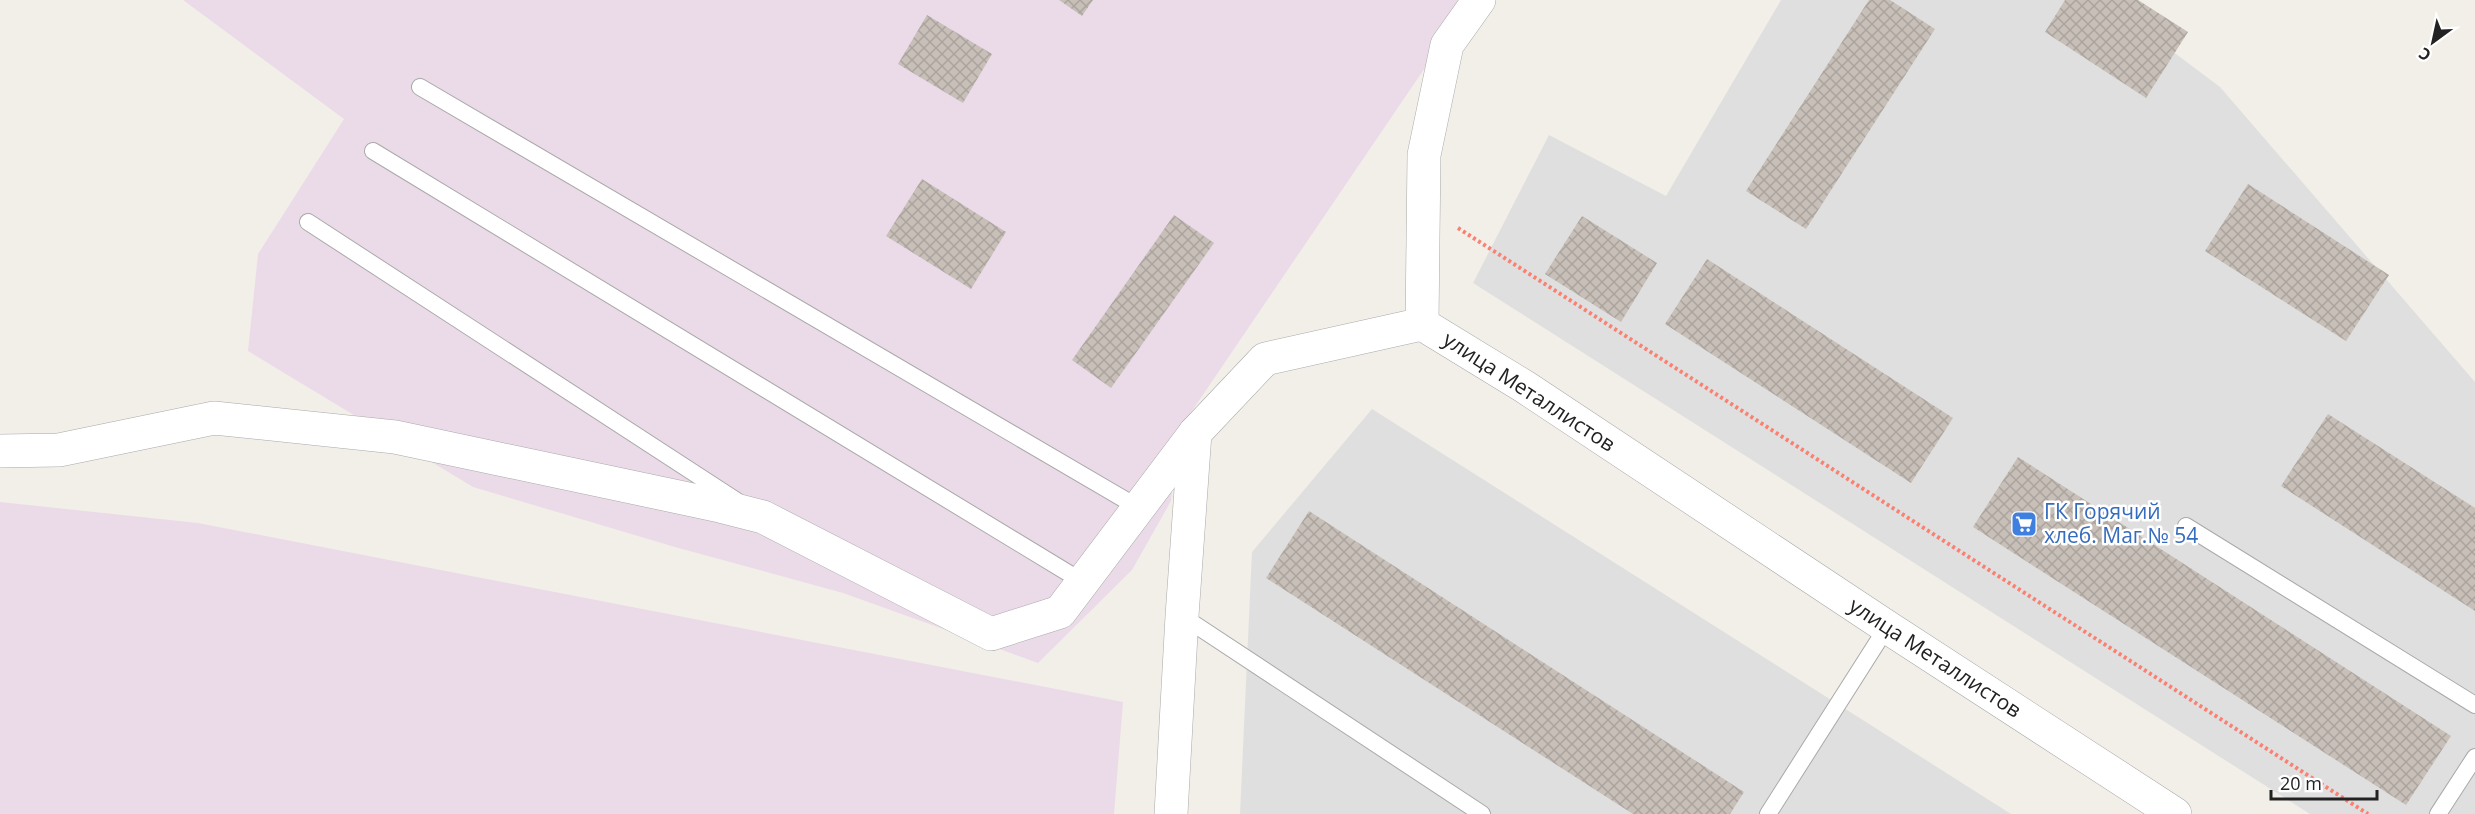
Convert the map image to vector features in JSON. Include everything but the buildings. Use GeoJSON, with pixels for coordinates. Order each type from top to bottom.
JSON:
{"type":"FeatureCollection","features":[{"type":"Feature","properties":{"kind":"street"},"geometry":{"type":"LineString","coordinates":[[1422,324],[1424,155],[1447,45],[1479,0]]}},
{"type":"Feature","properties":{"kind":"street","name":"улица Металлистов"},"geometry":{"type":"LineString","coordinates":[[0,451],[59,450],[214,417],[395,438],[716,505],[763,517],[991,634],[1060,612],[1196,433],[1265,359],[1422,324],[1525,387],[1887,627],[2175,814]]}},
{"type":"Feature","properties":{"kind":"street"},"geometry":{"type":"LineString","coordinates":[[1171,814],[1182,616],[1196,433]]}},
{"type":"Feature","properties":{"kind":"lane"},"geometry":{"type":"LineString","coordinates":[[420,87],[1139,508]]}},
{"type":"Feature","properties":{"kind":"lane"},"geometry":{"type":"LineString","coordinates":[[373,151],[1083,582]]}},
{"type":"Feature","properties":{"kind":"lane"},"geometry":{"type":"LineString","coordinates":[[308,222],[763,517]]}},
{"type":"Feature","properties":{"kind":"lane"},"geometry":{"type":"LineString","coordinates":[[2186,526],[2475,705]]}},
{"type":"Feature","properties":{"kind":"lane"},"geometry":{"type":"LineString","coordinates":[[1182,616],[1482,814]]}},
{"type":"Feature","properties":{"kind":"lane"},"geometry":{"type":"LineString","coordinates":[[1768,814],[1887,627]]}},
{"type":"Feature","properties":{"kind":"lane"},"geometry":{"type":"LineString","coordinates":[[2439,814],[2475,757]]}},
{"type":"Feature","properties":{"kind":"path"},"geometry":{"type":"LineString","coordinates":[[1423,206],[2368,814]]}},
{"type":"Feature","properties":{"kind":"shaded area"},"geometry":{"type":"Polygon","coordinates":[[[183,0],[1471,0],[1177,433],[1171,501],[1132,570],[1038,663],[843,593],[675,547],[473,487],[248,351],[258,254],[344,119],[183,0]]]}},
{"type":"Feature","properties":{"kind":"shaded area"},"geometry":{"type":"Polygon","coordinates":[[[1781,0],[2104,0],[2220,87],[2475,382],[2475,814],[2310,814],[1473,283],[1549,135],[1666,196],[1781,0]]]}},
{"type":"Feature","properties":{"kind":"shaded area"},"geometry":{"type":"Polygon","coordinates":[[[1372,409],[2011,814],[1240,814],[1252,552],[1372,409]]]}},
{"type":"Feature","properties":{"kind":"shaded area"},"geometry":{"type":"Polygon","coordinates":[[[0,502],[198,523],[1123,702],[1114,814],[0,814],[0,502]]]}},
{"type":"Feature","properties":{"kind":"place","name":"ГК Горячий хлеб. Маг.№ 54"},"geometry":{"type":"Point","coordinates":[2024,524]}}]}
